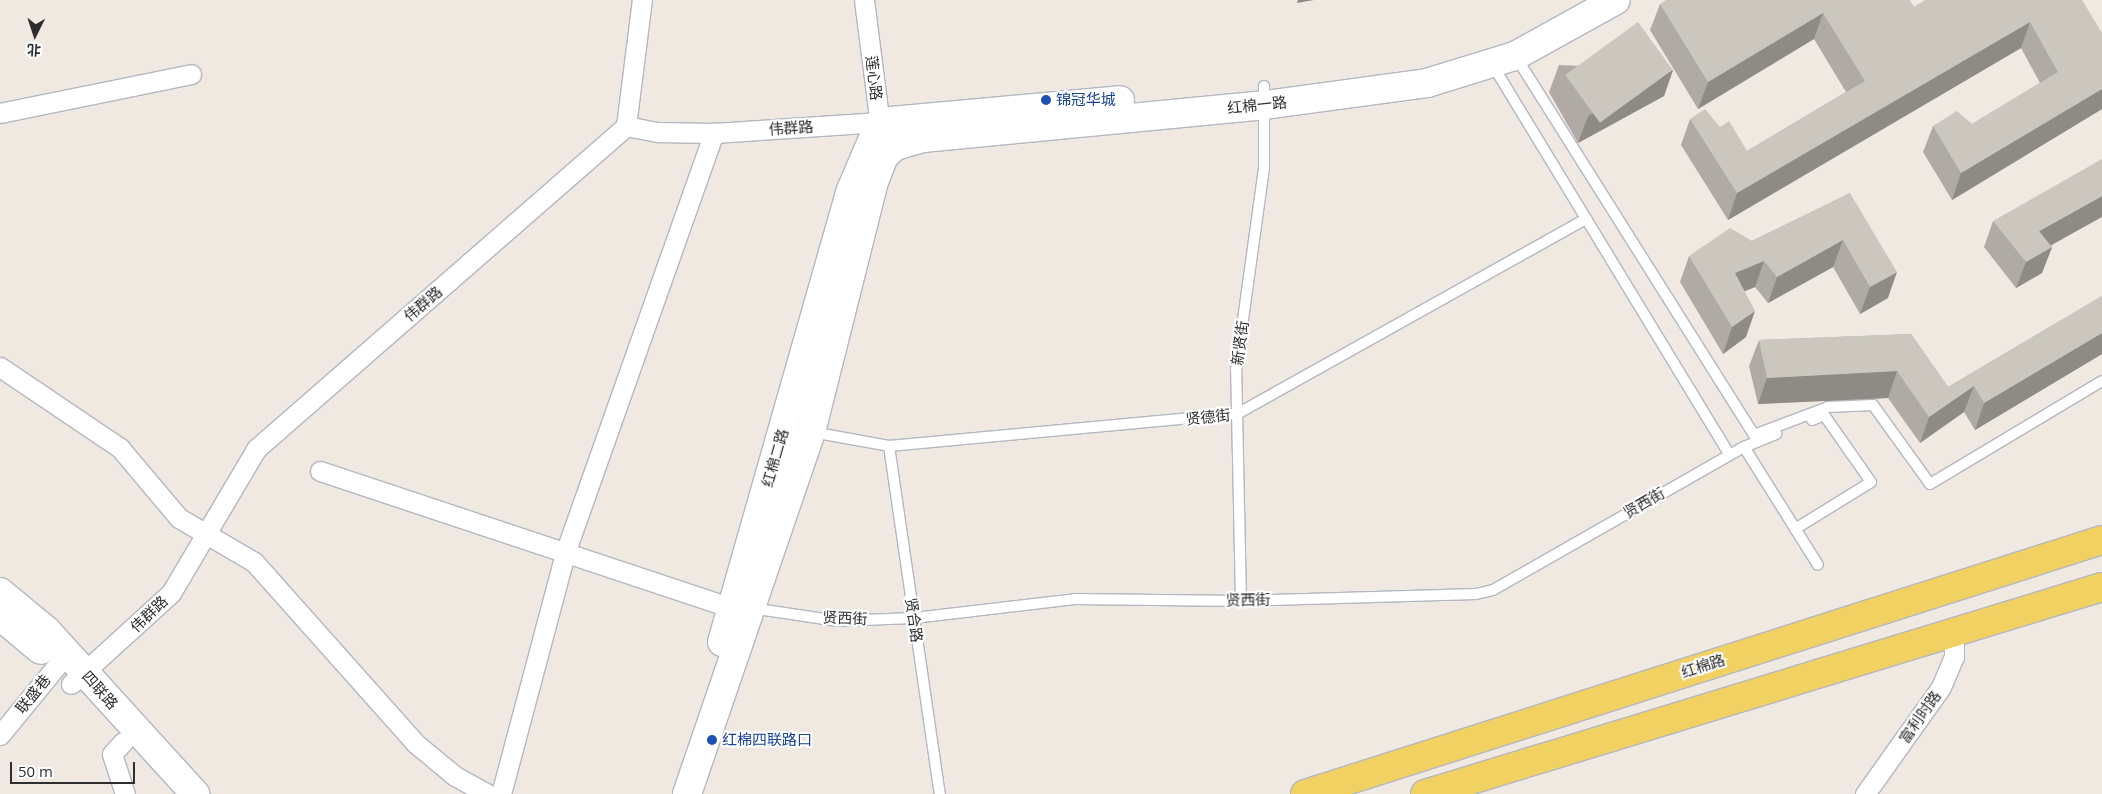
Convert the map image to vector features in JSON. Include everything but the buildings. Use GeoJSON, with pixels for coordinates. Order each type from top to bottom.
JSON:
{"type":"FeatureCollection","features":[{"type":"Feature","properties":{"kind":"main road","name":"红棉一路"},"geometry":{"type":"LineString","coordinates":[[884,156],[896,146],[923,138],[1264,96],[1470,54],[1514,37],[1582,0]]}},
{"type":"Feature","properties":{"kind":"main road","name":"红棉一路"},"geometry":{"type":"LineString","coordinates":[[880,122],[1426,83],[1504,60],[1616,0]]}},
{"type":"Feature","properties":{"kind":"main road","name":"红棉二路"},"geometry":{"type":"LineString","coordinates":[[687,794],[743,608],[851,190],[880,122]]}},
{"type":"Feature","properties":{"kind":"main road","name":"红棉二路"},"geometry":{"type":"LineString","coordinates":[[668,794],[811,432],[870,194],[884,156]]}},
{"type":"Feature","properties":{"kind":"main road","name":"红棉路"},"geometry":{"type":"LineString","coordinates":[[1305,794],[2102,540]]}},
{"type":"Feature","properties":{"kind":"main road"},"geometry":{"type":"LineString","coordinates":[[1425,794],[2102,587]]}},
{"type":"Feature","properties":{"kind":"main road","name":"四联路"},"geometry":{"type":"LineString","coordinates":[[0,592],[69,669],[195,794]]}},
{"type":"Feature","properties":{"kind":"main road","name":"四联路"},"geometry":{"type":"LineString","coordinates":[[0,616],[69,669],[123,742],[171,794]]}},
{"type":"Feature","properties":{"kind":"street"},"geometry":{"type":"LineString","coordinates":[[626,126],[642,0]]}},
{"type":"Feature","properties":{"kind":"street","name":"莲心路"},"geometry":{"type":"LineString","coordinates":[[864,0],[884,156]]}},
{"type":"Feature","properties":{"kind":"street"},"geometry":{"type":"LineString","coordinates":[[0,113],[191,74]]}},
{"type":"Feature","properties":{"kind":"street","name":"伟群路"},"geometry":{"type":"LineString","coordinates":[[69,669],[171,593],[256,449],[626,126],[658,132],[714,133],[880,122]]}},
{"type":"Feature","properties":{"kind":"street"},"geometry":{"type":"LineString","coordinates":[[501,794],[565,552],[714,133]]}},
{"type":"Feature","properties":{"kind":"street"},"geometry":{"type":"LineString","coordinates":[[0,367],[120,448],[159,498],[204,536],[254,562],[415,743],[455,776],[488,794]]}},
{"type":"Feature","properties":{"kind":"street"},"geometry":{"type":"LineString","coordinates":[[320,471],[565,552],[743,608]]}},
{"type":"Feature","properties":{"kind":"street","name":"富利时路"},"geometry":{"type":"LineString","coordinates":[[1865,794],[1941,688],[1954,657],[1954,632]]}},
{"type":"Feature","properties":{"kind":"street","name":"联盛巷"},"geometry":{"type":"LineString","coordinates":[[0,734],[69,669]]}},
{"type":"Feature","properties":{"kind":"street"},"geometry":{"type":"LineString","coordinates":[[123,742],[112,754],[125,794]]}},
{"type":"Feature","properties":{"kind":"lane"},"geometry":{"type":"LineString","coordinates":[[1504,60],[1586,219],[1729,454]]}},
{"type":"Feature","properties":{"kind":"lane"},"geometry":{"type":"LineString","coordinates":[[1504,60],[1754,435],[1828,407],[1873,405],[1930,484],[2102,381]]}},
{"type":"Feature","properties":{"kind":"lane","name":"新贤街"},"geometry":{"type":"LineString","coordinates":[[1242,601],[1236,370],[1264,169],[1264,96]]}},
{"type":"Feature","properties":{"kind":"lane","name":"贤德街"},"geometry":{"type":"LineString","coordinates":[[811,432],[889,446],[1237,414],[1586,219]]}},
{"type":"Feature","properties":{"kind":"lane","name":"贤西街"},"geometry":{"type":"LineString","coordinates":[[743,608],[838,621],[914,618],[1074,599],[1242,601],[1476,594],[1493,590],[1729,454],[1824,415],[1871,482],[1795,529]]}},
{"type":"Feature","properties":{"kind":"lane","name":"贤合路"},"geometry":{"type":"LineString","coordinates":[[889,446],[940,794]]}},
{"type":"Feature","properties":{"kind":"lane"},"geometry":{"type":"LineString","coordinates":[[1744,447],[1818,565]]}},
{"type":"Feature","properties":{"kind":"place","name":"锦冠华城"},"geometry":{"type":"Point","coordinates":[1046,100]}},
{"type":"Feature","properties":{"kind":"place","name":"红棉四联路口"},"geometry":{"type":"Point","coordinates":[712,740]}}]}
